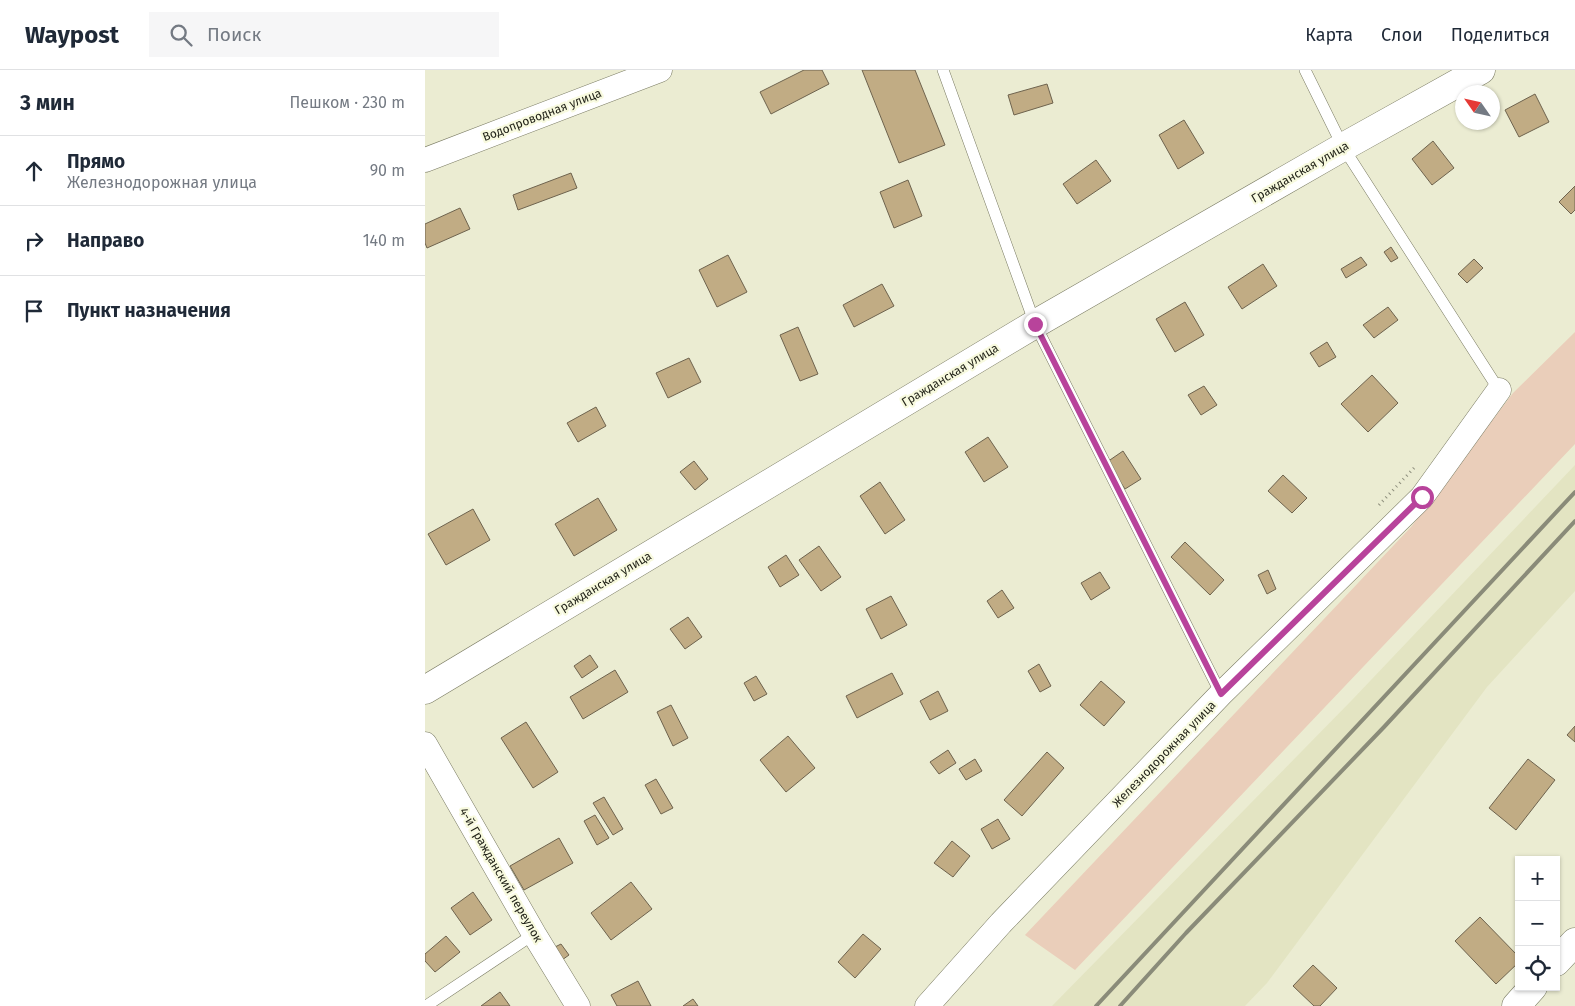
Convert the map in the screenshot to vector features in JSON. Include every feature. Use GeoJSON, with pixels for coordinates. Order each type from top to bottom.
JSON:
{"type":"FeatureCollection","features":[{"type":"Feature","properties":{"kind":"street","name":"Водопроводная улица"},"geometry":{"type":"LineString","coordinates":[[425,160],[660,70]]}},
{"type":"Feature","properties":{"kind":"street","name":"Гражданская улица"},"geometry":{"type":"LineString","coordinates":[[425,690],[1035,324],[1481,70]]}},
{"type":"Feature","properties":{"kind":"street","name":"Железнодорожная улица"},"geometry":{"type":"LineString","coordinates":[[927,1006],[1001,923],[1221,694],[1422,497],[1499,390]]}},
{"type":"Feature","properties":{"kind":"street","name":"4-й Гражданский переулок"},"geometry":{"type":"LineString","coordinates":[[425,744],[534,934],[578,1006]]}},
{"type":"Feature","properties":{"kind":"street"},"geometry":{"type":"LineString","coordinates":[[1560,958],[1575,942]]}},
{"type":"Feature","properties":{"kind":"street"},"geometry":{"type":"LineString","coordinates":[[1516,1006],[1529,991]]}},
{"type":"Feature","properties":{"kind":"lane"},"geometry":{"type":"LineString","coordinates":[[943,70],[1035,324],[1221,694]]}},
{"type":"Feature","properties":{"kind":"lane"},"geometry":{"type":"LineString","coordinates":[[1305,70],[1343,147],[1499,390]]}},
{"type":"Feature","properties":{"kind":"lane"},"geometry":{"type":"LineString","coordinates":[[426,1006],[534,934]]}},
{"type":"Feature","properties":{"kind":"shaded area"},"geometry":{"type":"Polygon","coordinates":[[[1575,332],[1575,444],[1075,970],[1025,935],[1411,527],[1513,393],[1575,332]]]}},
{"type":"Feature","properties":{"kind":"shaded area"},"geometry":{"type":"Polygon","coordinates":[[[1575,465],[1575,591],[1487,687],[1267,983],[1245,1006],[1052,1006],[1352,700],[1575,465]]]}},
{"type":"Feature","properties":{"kind":"building"},"geometry":{"type":"Polygon","coordinates":[[[804,70],[822,70],[829,84],[771,114],[760,92],[804,70]]]}},
{"type":"Feature","properties":{"kind":"building"},"geometry":{"type":"Polygon","coordinates":[[[862,70],[915,70],[945,145],[899,163],[862,70]]]}},
{"type":"Feature","properties":{"kind":"building"},"geometry":{"type":"Polygon","coordinates":[[[1047,84],[1053,103],[1014,115],[1008,95],[1047,84]]]}},
{"type":"Feature","properties":{"kind":"building"},"geometry":{"type":"Polygon","coordinates":[[[1535,94],[1549,122],[1519,137],[1505,110],[1535,94]]]}},
{"type":"Feature","properties":{"kind":"building"},"geometry":{"type":"Polygon","coordinates":[[[1184,120],[1204,153],[1178,169],[1159,135],[1184,120]]]}},
{"type":"Feature","properties":{"kind":"building"},"geometry":{"type":"Polygon","coordinates":[[[1433,141],[1454,168],[1432,185],[1412,159],[1433,141]]]}},
{"type":"Feature","properties":{"kind":"building"},"geometry":{"type":"Polygon","coordinates":[[[1096,160],[1111,181],[1077,204],[1063,184],[1096,160]]]}},
{"type":"Feature","properties":{"kind":"building"},"geometry":{"type":"Polygon","coordinates":[[[571,173],[577,188],[518,210],[513,195],[571,173]]]}},
{"type":"Feature","properties":{"kind":"building"},"geometry":{"type":"Polygon","coordinates":[[[908,180],[922,216],[894,228],[880,192],[908,180]]]}},
{"type":"Feature","properties":{"kind":"building"},"geometry":{"type":"Polygon","coordinates":[[[1575,186],[1575,210],[1571,214],[1559,202],[1575,186]]]}},
{"type":"Feature","properties":{"kind":"building"},"geometry":{"type":"Polygon","coordinates":[[[460,208],[470,229],[427,248],[425,243],[425,224],[460,208]]]}},
{"type":"Feature","properties":{"kind":"building"},"geometry":{"type":"Polygon","coordinates":[[[1391,247],[1398,258],[1391,262],[1384,252],[1391,247]]]}},
{"type":"Feature","properties":{"kind":"building"},"geometry":{"type":"Polygon","coordinates":[[[728,255],[747,292],[717,307],[699,270],[728,255]]]}},
{"type":"Feature","properties":{"kind":"building"},"geometry":{"type":"Polygon","coordinates":[[[1361,257],[1367,265],[1346,278],[1341,269],[1361,257]]]}},
{"type":"Feature","properties":{"kind":"building"},"geometry":{"type":"Polygon","coordinates":[[[1474,259],[1483,268],[1467,283],[1458,274],[1474,259]]]}},
{"type":"Feature","properties":{"kind":"building"},"geometry":{"type":"Polygon","coordinates":[[[1263,264],[1277,286],[1242,309],[1228,287],[1263,264]]]}},
{"type":"Feature","properties":{"kind":"building"},"geometry":{"type":"Polygon","coordinates":[[[882,284],[894,306],[854,327],[843,305],[882,284]]]}},
{"type":"Feature","properties":{"kind":"building"},"geometry":{"type":"Polygon","coordinates":[[[1185,302],[1204,335],[1175,352],[1156,319],[1185,302]]]}},
{"type":"Feature","properties":{"kind":"building"},"geometry":{"type":"Polygon","coordinates":[[[1388,307],[1398,320],[1374,338],[1363,325],[1388,307]]]}},
{"type":"Feature","properties":{"kind":"building"},"geometry":{"type":"Polygon","coordinates":[[[798,327],[818,374],[800,381],[780,335],[798,327]]]}},
{"type":"Feature","properties":{"kind":"building"},"geometry":{"type":"Polygon","coordinates":[[[1327,342],[1336,357],[1319,367],[1310,353],[1327,342]]]}},
{"type":"Feature","properties":{"kind":"building"},"geometry":{"type":"Polygon","coordinates":[[[689,358],[701,382],[668,398],[656,373],[689,358]]]}},
{"type":"Feature","properties":{"kind":"building"},"geometry":{"type":"Polygon","coordinates":[[[1372,375],[1398,403],[1368,432],[1341,404],[1372,375]]]}},
{"type":"Feature","properties":{"kind":"building"},"geometry":{"type":"Polygon","coordinates":[[[1204,386],[1217,405],[1201,415],[1188,395],[1204,386]]]}},
{"type":"Feature","properties":{"kind":"building"},"geometry":{"type":"Polygon","coordinates":[[[596,407],[606,426],[578,442],[567,423],[596,407]]]}},
{"type":"Feature","properties":{"kind":"building"},"geometry":{"type":"Polygon","coordinates":[[[988,437],[1008,467],[984,482],[965,452],[988,437]]]}},
{"type":"Feature","properties":{"kind":"building"},"geometry":{"type":"Polygon","coordinates":[[[1123,451],[1141,479],[1125,489],[1107,462],[1123,451]]]}},
{"type":"Feature","properties":{"kind":"building"},"geometry":{"type":"Polygon","coordinates":[[[694,461],[708,479],[695,490],[680,472],[694,461]]]}},
{"type":"Feature","properties":{"kind":"building"},"geometry":{"type":"Polygon","coordinates":[[[1283,475],[1307,498],[1292,513],[1268,491],[1283,475]]]}},
{"type":"Feature","properties":{"kind":"building"},"geometry":{"type":"Polygon","coordinates":[[[880,482],[905,520],[885,534],[860,496],[880,482]]]}},
{"type":"Feature","properties":{"kind":"building"},"geometry":{"type":"Polygon","coordinates":[[[598,498],[617,530],[574,556],[555,524],[598,498]]]}},
{"type":"Feature","properties":{"kind":"building"},"geometry":{"type":"Polygon","coordinates":[[[473,509],[490,540],[446,565],[428,534],[473,509]]]}},
{"type":"Feature","properties":{"kind":"building"},"geometry":{"type":"Polygon","coordinates":[[[1185,542],[1224,580],[1210,595],[1171,557],[1185,542]]]}},
{"type":"Feature","properties":{"kind":"building"},"geometry":{"type":"Polygon","coordinates":[[[819,546],[841,577],[821,591],[799,560],[819,546]]]}},
{"type":"Feature","properties":{"kind":"building"},"geometry":{"type":"Polygon","coordinates":[[[786,555],[799,575],[780,587],[768,567],[786,555]]]}},
{"type":"Feature","properties":{"kind":"building"},"geometry":{"type":"Polygon","coordinates":[[[1268,570],[1276,589],[1267,594],[1258,575],[1268,570]]]}},
{"type":"Feature","properties":{"kind":"building"},"geometry":{"type":"Polygon","coordinates":[[[1100,572],[1110,588],[1091,600],[1081,583],[1100,572]]]}},
{"type":"Feature","properties":{"kind":"building"},"geometry":{"type":"Polygon","coordinates":[[[1002,590],[1014,608],[998,618],[987,601],[1002,590]]]}},
{"type":"Feature","properties":{"kind":"building"},"geometry":{"type":"Polygon","coordinates":[[[891,596],[907,625],[881,639],[866,609],[891,596]]]}},
{"type":"Feature","properties":{"kind":"building"},"geometry":{"type":"Polygon","coordinates":[[[688,617],[702,637],[685,649],[670,629],[688,617]]]}},
{"type":"Feature","properties":{"kind":"building"},"geometry":{"type":"Polygon","coordinates":[[[590,655],[598,667],[582,678],[574,666],[590,655]]]}},
{"type":"Feature","properties":{"kind":"building"},"geometry":{"type":"Polygon","coordinates":[[[1039,664],[1051,686],[1040,692],[1028,671],[1039,664]]]}},
{"type":"Feature","properties":{"kind":"building"},"geometry":{"type":"Polygon","coordinates":[[[615,670],[628,692],[583,719],[570,697],[615,670]]]}},
{"type":"Feature","properties":{"kind":"building"},"geometry":{"type":"Polygon","coordinates":[[[892,673],[903,694],[857,718],[846,696],[892,673]]]}},
{"type":"Feature","properties":{"kind":"building"},"geometry":{"type":"Polygon","coordinates":[[[756,676],[767,694],[754,701],[744,683],[756,676]]]}},
{"type":"Feature","properties":{"kind":"building"},"geometry":{"type":"Polygon","coordinates":[[[1101,681],[1125,702],[1104,726],[1080,705],[1101,681]]]}},
{"type":"Feature","properties":{"kind":"building"},"geometry":{"type":"Polygon","coordinates":[[[938,691],[948,711],[930,720],[920,701],[938,691]]]}},
{"type":"Feature","properties":{"kind":"building"},"geometry":{"type":"Polygon","coordinates":[[[671,705],[688,738],[673,746],[657,712],[671,705]]]}},
{"type":"Feature","properties":{"kind":"building"},"geometry":{"type":"Polygon","coordinates":[[[526,722],[558,772],[533,788],[501,738],[526,722]]]}},
{"type":"Feature","properties":{"kind":"building"},"geometry":{"type":"Polygon","coordinates":[[[1575,726],[1575,742],[1567,735],[1575,726]]]}},
{"type":"Feature","properties":{"kind":"building"},"geometry":{"type":"Polygon","coordinates":[[[788,736],[815,768],[786,792],[760,760],[788,736]]]}},
{"type":"Feature","properties":{"kind":"building"},"geometry":{"type":"Polygon","coordinates":[[[948,750],[956,763],[939,774],[930,762],[948,750]]]}},
{"type":"Feature","properties":{"kind":"building"},"geometry":{"type":"Polygon","coordinates":[[[1047,752],[1064,768],[1022,816],[1004,800],[1047,752]]]}},
{"type":"Feature","properties":{"kind":"building"},"geometry":{"type":"Polygon","coordinates":[[[975,759],[982,771],[966,780],[959,769],[975,759]]]}},
{"type":"Feature","properties":{"kind":"building"},"geometry":{"type":"Polygon","coordinates":[[[1528,759],[1555,780],[1516,830],[1489,808],[1528,759]]]}},
{"type":"Feature","properties":{"kind":"building"},"geometry":{"type":"Polygon","coordinates":[[[656,779],[673,808],[661,814],[645,785],[656,779]]]}},
{"type":"Feature","properties":{"kind":"building"},"geometry":{"type":"Polygon","coordinates":[[[604,797],[623,829],[613,835],[593,803],[604,797]]]}},
{"type":"Feature","properties":{"kind":"building"},"geometry":{"type":"Polygon","coordinates":[[[595,815],[609,838],[597,845],[584,821],[595,815]]]}},
{"type":"Feature","properties":{"kind":"building"},"geometry":{"type":"Polygon","coordinates":[[[998,819],[1010,839],[992,849],[981,829],[998,819]]]}},
{"type":"Feature","properties":{"kind":"building"},"geometry":{"type":"Polygon","coordinates":[[[559,838],[573,863],[524,890],[510,866],[559,838]]]}},
{"type":"Feature","properties":{"kind":"building"},"geometry":{"type":"Polygon","coordinates":[[[952,841],[970,856],[953,877],[934,863],[952,841]]]}},
{"type":"Feature","properties":{"kind":"building"},"geometry":{"type":"Polygon","coordinates":[[[631,882],[652,909],[611,940],[591,913],[631,882]]]}},
{"type":"Feature","properties":{"kind":"building"},"geometry":{"type":"Polygon","coordinates":[[[473,892],[492,920],[470,935],[451,908],[473,892]]]}},
{"type":"Feature","properties":{"kind":"building"},"geometry":{"type":"Polygon","coordinates":[[[1480,917],[1515,953],[1515,966],[1496,984],[1455,941],[1480,917]]]}},
{"type":"Feature","properties":{"kind":"building"},"geometry":{"type":"Polygon","coordinates":[[[863,934],[881,949],[855,978],[838,962],[863,934]]]}},
{"type":"Feature","properties":{"kind":"building"},"geometry":{"type":"Polygon","coordinates":[[[446,936],[460,952],[435,972],[425,961],[425,954],[446,936]]]}},
{"type":"Feature","properties":{"kind":"building"},"geometry":{"type":"Polygon","coordinates":[[[561,944],[569,955],[562,960],[553,948],[561,944]]]}},
{"type":"Feature","properties":{"kind":"building"},"geometry":{"type":"Polygon","coordinates":[[[1313,965],[1337,988],[1320,1006],[1314,1006],[1293,986],[1313,965]]]}},
{"type":"Feature","properties":{"kind":"building"},"geometry":{"type":"Polygon","coordinates":[[[638,981],[651,1006],[617,1006],[611,995],[638,981]]]}},
{"type":"Feature","properties":{"kind":"building"},"geometry":{"type":"Polygon","coordinates":[[[500,992],[510,1006],[481,1006],[500,992]]]}},
{"type":"Feature","properties":{"kind":"building"},"geometry":{"type":"Polygon","coordinates":[[[693,999],[698,1006],[683,1006],[693,999]]]}},
{"type":"Feature","properties":{"kind":"railway"},"geometry":{"type":"LineString","coordinates":[[1096,1006],[1575,492]]}},
{"type":"Feature","properties":{"kind":"railway"},"geometry":{"type":"LineString","coordinates":[[1120,1006],[1186,933],[1384,727],[1575,521]]}},
{"type":"Feature","properties":{"kind":"route"},"geometry":{"type":"LineString","coordinates":[[1035,324],[1221,694],[1422,497]]}}]}
